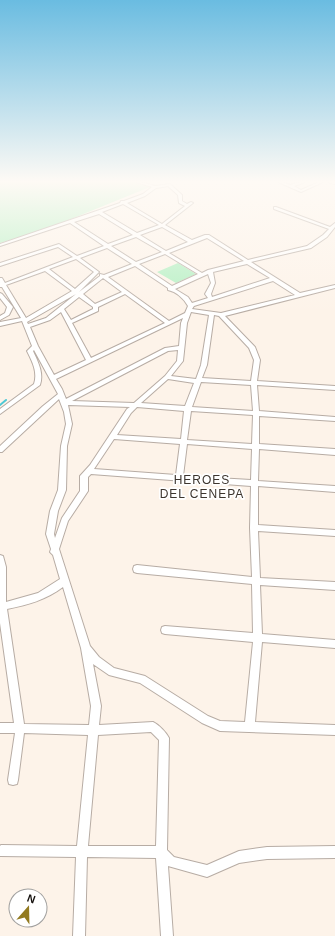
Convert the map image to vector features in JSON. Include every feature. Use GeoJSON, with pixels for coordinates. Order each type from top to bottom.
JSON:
{"type":"FeatureCollection","features":[{"type":"Feature","properties":{"kind":"street"},"geometry":{"type":"LineString","coordinates":[[0,245],[56,226]]}},
{"type":"Feature","properties":{"kind":"street"},"geometry":{"type":"LineString","coordinates":[[54,552],[65,520],[84,491],[86,472],[129,411],[167,377],[180,361],[184,323],[190,309],[186,298],[77,226]]}},
{"type":"Feature","properties":{"kind":"street"},"geometry":{"type":"LineString","coordinates":[[122,226],[201,274]]}},
{"type":"Feature","properties":{"kind":"street"},"geometry":{"type":"LineString","coordinates":[[2,286],[107,245],[163,226],[191,242]]}},
{"type":"Feature","properties":{"kind":"street"},"geometry":{"type":"LineString","coordinates":[[172,288],[210,271],[309,247],[325,236],[334,226]]}},
{"type":"Feature","properties":{"kind":"street"},"geometry":{"type":"LineString","coordinates":[[25,323],[77,294],[104,275],[166,253],[207,236],[299,295]]}},
{"type":"Feature","properties":{"kind":"street"},"geometry":{"type":"LineString","coordinates":[[0,265],[59,245],[97,272],[62,309],[48,319],[25,323],[0,324]]}},
{"type":"Feature","properties":{"kind":"street"},"geometry":{"type":"LineString","coordinates":[[107,245],[136,264]]}},
{"type":"Feature","properties":{"kind":"street"},"geometry":{"type":"LineString","coordinates":[[46,269],[77,294],[95,306]]}},
{"type":"Feature","properties":{"kind":"street"},"geometry":{"type":"LineString","coordinates":[[210,271],[214,282],[208,294],[210,298]]}},
{"type":"Feature","properties":{"kind":"street"},"geometry":{"type":"LineString","coordinates":[[104,275],[169,323]]}},
{"type":"Feature","properties":{"kind":"street"},"geometry":{"type":"LineString","coordinates":[[0,279],[2,286],[18,307],[35,346],[53,378],[67,412],[68,424],[64,446],[62,490],[54,511],[50,534],[54,552],[86,648],[96,706],[82,851],[79,936]]}},
{"type":"Feature","properties":{"kind":"street"},"geometry":{"type":"LineString","coordinates":[[53,378],[169,323],[210,298],[273,279]]}},
{"type":"Feature","properties":{"kind":"street"},"geometry":{"type":"LineString","coordinates":[[190,309],[221,315],[335,286]]}},
{"type":"Feature","properties":{"kind":"street"},"geometry":{"type":"LineString","coordinates":[[95,306],[126,292]]}},
{"type":"Feature","properties":{"kind":"street"},"geometry":{"type":"LineString","coordinates":[[0,295],[10,307],[10,311],[0,318]]}},
{"type":"Feature","properties":{"kind":"street"},"geometry":{"type":"LineString","coordinates":[[69,323],[96,310],[95,306]]}},
{"type":"Feature","properties":{"kind":"street"},"geometry":{"type":"LineString","coordinates":[[62,309],[89,360]]}},
{"type":"Feature","properties":{"kind":"street"},"geometry":{"type":"LineString","coordinates":[[179,478],[188,408],[204,366],[212,313]]}},
{"type":"Feature","properties":{"kind":"street"},"geometry":{"type":"LineString","coordinates":[[221,315],[252,347],[257,360],[254,383],[256,412],[254,446],[254,528],[258,638],[250,726]]}},
{"type":"Feature","properties":{"kind":"street"},"geometry":{"type":"LineString","coordinates":[[0,412],[37,385],[39,379],[37,369],[30,352],[35,346]]}},
{"type":"Feature","properties":{"kind":"street"},"geometry":{"type":"LineString","coordinates":[[0,450],[28,426],[39,412],[62,399],[167,350],[182,348]]}},
{"type":"Feature","properties":{"kind":"street"},"geometry":{"type":"LineString","coordinates":[[167,377],[335,388]]}},
{"type":"Feature","properties":{"kind":"street"},"geometry":{"type":"LineString","coordinates":[[62,399],[335,418]]}},
{"type":"Feature","properties":{"kind":"street"},"geometry":{"type":"LineString","coordinates":[[112,437],[335,452]]}},
{"type":"Feature","properties":{"kind":"street"},"geometry":{"type":"LineString","coordinates":[[93,472],[335,489]]}},
{"type":"Feature","properties":{"kind":"street"},"geometry":{"type":"LineString","coordinates":[[254,528],[335,533]]}},
{"type":"Feature","properties":{"kind":"street"},"geometry":{"type":"LineString","coordinates":[[0,558],[2,567],[1,607],[20,730],[13,780]]}},
{"type":"Feature","properties":{"kind":"street"},"geometry":{"type":"LineString","coordinates":[[137,569],[335,586]]}},
{"type":"Feature","properties":{"kind":"street"},"geometry":{"type":"LineString","coordinates":[[1,607],[39,598],[50,593],[64,580]]}},
{"type":"Feature","properties":{"kind":"street"},"geometry":{"type":"LineString","coordinates":[[165,630],[335,644]]}},
{"type":"Feature","properties":{"kind":"street"},"geometry":{"type":"LineString","coordinates":[[86,648],[96,660],[112,672],[142,679],[205,720],[220,726],[335,730]]}},
{"type":"Feature","properties":{"kind":"street"},"geometry":{"type":"LineString","coordinates":[[0,728],[20,730],[93,730],[153,727],[164,738],[161,852],[167,936]]}},
{"type":"Feature","properties":{"kind":"street"},"geometry":{"type":"LineString","coordinates":[[1,851],[161,852],[171,862],[206,870],[240,857],[267,853],[335,852]]}},
{"type":"Feature","properties":{"kind":"green space"},"geometry":{"type":"Polygon","coordinates":[[[0,226],[55,226],[49,228],[0,243],[0,226]]]}},
{"type":"Feature","properties":{"kind":"green space"},"geometry":{"type":"Polygon","coordinates":[[[178,263],[196,274],[176,283],[157,272],[178,263]]]}},
{"type":"Feature","properties":{"kind":"waterway"},"geometry":{"type":"LineString","coordinates":[[0,405],[6,400]]}},
{"type":"Feature","properties":{"kind":"district","name":"HEROES DEL CENEPA"},"geometry":{"type":"Point","coordinates":[202,487]}}]}
